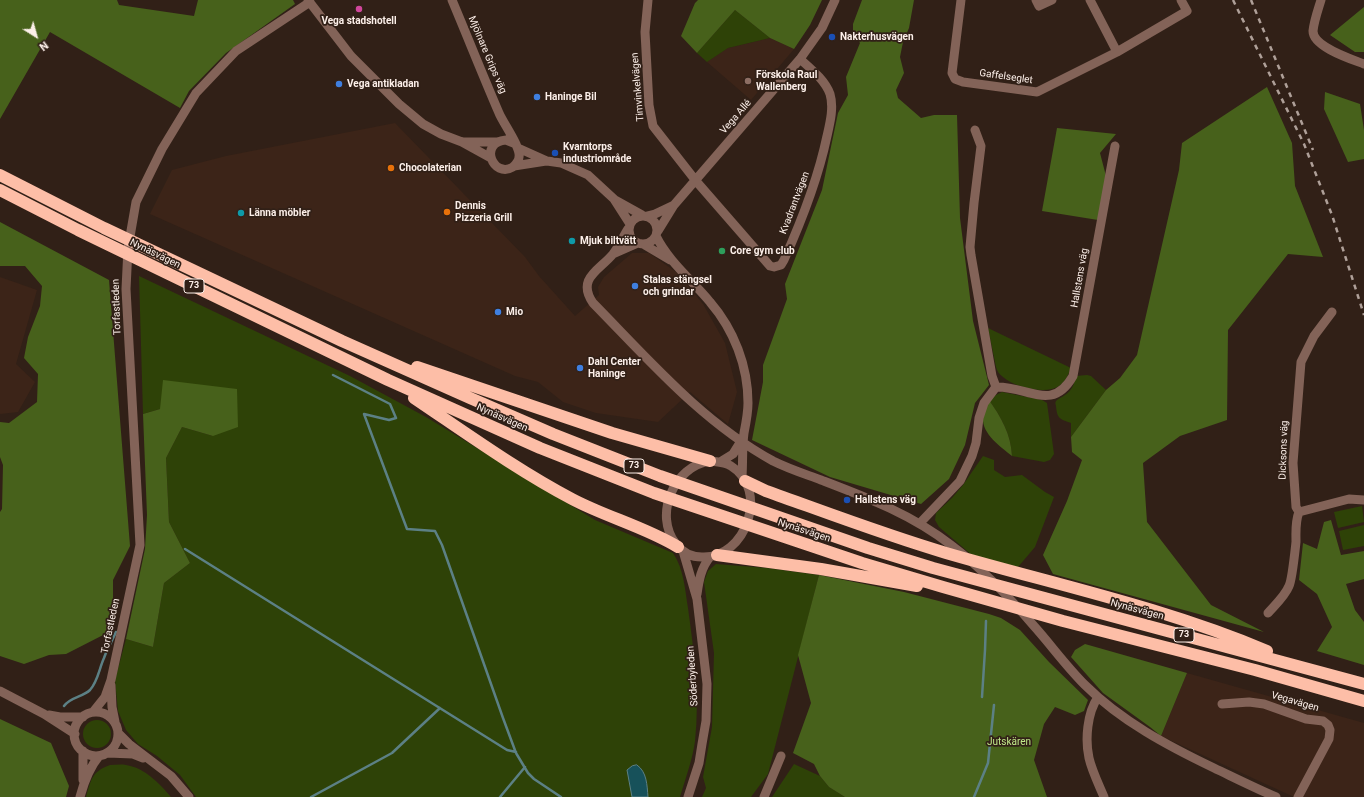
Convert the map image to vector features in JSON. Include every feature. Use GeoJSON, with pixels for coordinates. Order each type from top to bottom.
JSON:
{"type":"FeatureCollection","features":[{"type":"Feature","properties":{"kind":"highway","name":"Nynäsvägen"},"geometry":{"type":"LineString","coordinates":[[0,176],[104,228],[342,341],[470,398],[660,476],[868,548],[933,568],[1364,684]]}},
{"type":"Feature","properties":{"kind":"highway","name":"Nynäsvägen"},"geometry":{"type":"LineString","coordinates":[[0,190],[78,230],[388,380],[540,448],[654,493],[943,589],[1256,670],[1364,701]]}},
{"type":"Feature","properties":{"kind":"highway"},"geometry":{"type":"LineString","coordinates":[[342,341],[605,430],[715,462]]}},
{"type":"Feature","properties":{"kind":"highway"},"geometry":{"type":"LineString","coordinates":[[388,380],[498,455],[572,499],[597,512],[666,540],[680,549]]}},
{"type":"Feature","properties":{"kind":"highway"},"geometry":{"type":"LineString","coordinates":[[743,478],[766,491],[910,542],[1150,609],[1235,638],[1308,669]]}},
{"type":"Feature","properties":{"kind":"highway"},"geometry":{"type":"LineString","coordinates":[[714,556],[845,572],[943,589]]}},
{"type":"Feature","properties":{"kind":"street","name":"Mjölnare Grips väg"},"geometry":{"type":"LineString","coordinates":[[452,0],[502,119],[517,146]]}},
{"type":"Feature","properties":{"kind":"street","name":"Timvinkelvägen"},"geometry":{"type":"LineString","coordinates":[[648,0],[645,32],[649,105],[653,126],[696,181]]}},
{"type":"Feature","properties":{"kind":"street","name":"Vega Allé"},"geometry":{"type":"LineString","coordinates":[[657,233],[674,205],[800,59],[822,28],[835,0]]}},
{"type":"Feature","properties":{"kind":"street","name":"Gaffelseglet"},"geometry":{"type":"LineString","coordinates":[[961,0],[952,73],[955,79],[963,82],[1037,92],[1117,52],[1187,11],[1181,0]]}},
{"type":"Feature","properties":{"kind":"street"},"geometry":{"type":"LineString","coordinates":[[1038,3],[1052,0]]}},
{"type":"Feature","properties":{"kind":"street"},"geometry":{"type":"LineString","coordinates":[[1090,0],[1117,52]]}},
{"type":"Feature","properties":{"kind":"street"},"geometry":{"type":"LineString","coordinates":[[1321,0],[1313,32],[1318,42],[1325,47],[1364,64]]}},
{"type":"Feature","properties":{"kind":"street"},"geometry":{"type":"LineString","coordinates":[[309,1],[351,56],[399,104],[423,124],[441,134],[462,142],[491,158]]}},
{"type":"Feature","properties":{"kind":"street","name":"Torfastleden"},"geometry":{"type":"LineString","coordinates":[[93,712],[105,697],[111,680],[140,545],[126,290],[128,248],[136,202],[162,149],[196,93],[236,51],[309,1]]}},
{"type":"Feature","properties":{"kind":"street","name":"Kvadrantvägen"},"geometry":{"type":"LineString","coordinates":[[696,181],[770,266],[774,267],[781,265],[809,201],[816,181],[825,147],[831,114],[830,95],[826,86],[800,59]]}},
{"type":"Feature","properties":{"kind":"street","name":"Mjölnare Grips väg"},"geometry":{"type":"LineString","coordinates":[[499,141],[502,132],[502,119]]}},
{"type":"Feature","properties":{"kind":"street"},"geometry":{"type":"LineString","coordinates":[[920,523],[960,481],[972,456],[976,443],[979,418],[984,403],[996,387],[992,376],[970,247],[981,146],[975,130]]}},
{"type":"Feature","properties":{"kind":"street"},"geometry":{"type":"LineString","coordinates":[[462,142],[506,140],[547,161]]}},
{"type":"Feature","properties":{"kind":"street"},"geometry":{"type":"LineString","coordinates":[[499,141],[491,150],[491,158],[493,163],[502,168],[507,169],[514,166],[547,161],[561,163],[588,175],[614,199],[655,221],[657,233],[672,261],[720,314],[735,340],[740,354],[747,389],[747,418],[744,434],[743,478],[750,497],[748,521],[740,537],[726,551],[714,556],[691,556],[680,549],[670,534],[667,519],[668,503],[672,489],[683,475],[698,464],[715,462],[733,454],[744,434]]}},
{"type":"Feature","properties":{"kind":"street"},"geometry":{"type":"LineString","coordinates":[[514,166],[519,157],[517,146]]}},
{"type":"Feature","properties":{"kind":"street","name":"Hallstens väg"},"geometry":{"type":"LineString","coordinates":[[996,387],[1003,386],[1043,396],[1052,395],[1059,393],[1068,385],[1073,376],[1115,146]]}},
{"type":"Feature","properties":{"kind":"street"},"geometry":{"type":"LineString","coordinates":[[614,199],[629,227],[632,239],[672,261]]}},
{"type":"Feature","properties":{"kind":"street","name":"Vega Allé"},"geometry":{"type":"LineString","coordinates":[[644,215],[655,214],[674,205]]}},
{"type":"Feature","properties":{"kind":"street"},"geometry":{"type":"LineString","coordinates":[[644,215],[637,216],[633,219],[613,254],[593,273],[589,279],[587,290],[588,296],[593,303],[669,382],[727,432],[774,461],[792,470],[882,503],[920,523],[951,544],[975,564],[1007,596],[1084,684],[1098,697],[1141,729],[1192,758],[1276,797]]}},
{"type":"Feature","properties":{"kind":"street"},"geometry":{"type":"LineString","coordinates":[[613,254],[652,241],[657,233]]}},
{"type":"Feature","properties":{"kind":"street","name":"Dicksons väg"},"geometry":{"type":"LineString","coordinates":[[1268,613],[1290,585],[1296,542],[1296,520],[1299,512],[1296,507],[1293,462],[1301,362],[1314,336],[1332,312]]}},
{"type":"Feature","properties":{"kind":"street"},"geometry":{"type":"LineString","coordinates":[[715,462],[730,466],[743,478]]}},
{"type":"Feature","properties":{"kind":"street"},"geometry":{"type":"LineString","coordinates":[[1299,512],[1349,499],[1364,500]]}},
{"type":"Feature","properties":{"kind":"street","name":"Söderbyleden"},"geometry":{"type":"LineString","coordinates":[[680,549],[697,599],[706,684],[706,721],[699,763],[688,797]]}},
{"type":"Feature","properties":{"kind":"street","name":"Söderbyleden"},"geometry":{"type":"LineString","coordinates":[[697,599],[701,572],[704,564],[714,556]]}},
{"type":"Feature","properties":{"kind":"street","name":"Torfastleden"},"geometry":{"type":"LineString","coordinates":[[111,680],[114,722]]}},
{"type":"Feature","properties":{"kind":"street"},"geometry":{"type":"LineString","coordinates":[[0,690],[44,714],[74,734]]}},
{"type":"Feature","properties":{"kind":"street"},"geometry":{"type":"LineString","coordinates":[[1098,697],[1087,727],[1089,758],[1104,797]]}},
{"type":"Feature","properties":{"kind":"street","name":"Vegavägen"},"geometry":{"type":"LineString","coordinates":[[1222,704],[1250,702],[1264,704],[1306,719],[1323,721],[1328,725],[1330,730],[1330,739],[1298,797]]}},
{"type":"Feature","properties":{"kind":"street"},"geometry":{"type":"LineString","coordinates":[[152,761],[133,754],[108,753],[98,756],[87,754],[78,746],[74,734],[76,727],[83,717],[93,712],[103,713],[111,718],[118,733],[129,744],[152,761],[171,776],[189,797]]}},
{"type":"Feature","properties":{"kind":"street"},"geometry":{"type":"LineString","coordinates":[[44,714],[83,717]]}},
{"type":"Feature","properties":{"kind":"street"},"geometry":{"type":"LineString","coordinates":[[108,753],[116,744],[118,733]]}},
{"type":"Feature","properties":{"kind":"street"},"geometry":{"type":"LineString","coordinates":[[83,751],[83,784]]}},
{"type":"Feature","properties":{"kind":"street"},"geometry":{"type":"LineString","coordinates":[[80,797],[83,784],[92,764],[98,756]]}},
{"type":"Feature","properties":{"kind":"street"},"geometry":{"type":"LineString","coordinates":[[764,797],[781,756]]}},
{"type":"Feature","properties":{"kind":"shaded area","name":"Förskola Raul Wallenberg"},"geometry":{"type":"Polygon","coordinates":[[[770,38],[794,49],[751,100],[707,62],[728,48],[770,38]]]}},
{"type":"Feature","properties":{"kind":"shaded area"},"geometry":{"type":"Polygon","coordinates":[[[395,123],[525,257],[539,276],[575,316],[599,295],[598,287],[604,277],[632,253],[649,253],[676,272],[703,304],[725,343],[737,392],[728,424],[690,392],[658,422],[596,413],[563,402],[538,382],[515,376],[150,214],[172,170],[226,156],[395,123]]]}},
{"type":"Feature","properties":{"kind":"shaded area"},"geometry":{"type":"Polygon","coordinates":[[[0,277],[37,290],[16,364],[35,382],[18,412],[0,414],[0,277]]]}},
{"type":"Feature","properties":{"kind":"shaded area"},"geometry":{"type":"Polygon","coordinates":[[[1187,673],[1364,723],[1364,797],[1294,797],[1161,736],[1187,673]]]}},
{"type":"Feature","properties":{"kind":"green space"},"geometry":{"type":"Polygon","coordinates":[[[0,0],[117,0],[119,5],[194,16],[198,0],[293,0],[295,4],[226,53],[189,91],[180,108],[50,32],[0,119],[0,0]]]}},
{"type":"Feature","properties":{"kind":"green space"},"geometry":{"type":"Polygon","coordinates":[[[698,0],[822,0],[810,25],[794,49],[770,38],[735,10],[697,53],[681,36],[695,3],[698,0]]]}},
{"type":"Feature","properties":{"kind":"green space"},"geometry":{"type":"Polygon","coordinates":[[[862,0],[914,0],[909,28],[903,42],[900,57],[904,73],[896,90],[898,98],[921,118],[934,115],[957,115],[960,218],[973,321],[989,385],[975,403],[965,445],[949,479],[921,504],[830,477],[752,440],[763,382],[763,365],[787,299],[785,284],[822,190],[838,113],[848,95],[846,77],[860,43],[853,32],[853,24],[862,0]]]}},
{"type":"Feature","properties":{"kind":"green space"},"geometry":{"type":"Polygon","coordinates":[[[1364,7],[1364,52],[1355,52],[1330,35],[1364,7]]]}},
{"type":"Feature","properties":{"kind":"green space"},"geometry":{"type":"Polygon","coordinates":[[[735,10],[770,38],[728,48],[707,62],[697,53],[735,10]]]}},
{"type":"Feature","properties":{"kind":"green space"},"geometry":{"type":"Polygon","coordinates":[[[1267,87],[1292,143],[1295,186],[1323,257],[1288,254],[1228,330],[1227,420],[1180,436],[1143,463],[1147,522],[1211,605],[1264,632],[1053,574],[1043,555],[1067,501],[1082,460],[1072,452],[1071,437],[1106,390],[1120,378],[1137,355],[1179,170],[1182,143],[1267,87]]]}},
{"type":"Feature","properties":{"kind":"green space"},"geometry":{"type":"Polygon","coordinates":[[[1325,92],[1360,104],[1364,130],[1364,159],[1348,162],[1324,109],[1325,92]]]}},
{"type":"Feature","properties":{"kind":"green space"},"geometry":{"type":"Polygon","coordinates":[[[1057,128],[1116,134],[1100,153],[1106,176],[1098,220],[1042,211],[1057,128]]]}},
{"type":"Feature","properties":{"kind":"green space"},"geometry":{"type":"Polygon","coordinates":[[[0,222],[109,280],[130,546],[113,580],[113,609],[109,632],[66,654],[49,655],[24,664],[0,656],[0,512],[2,509],[3,465],[0,457],[0,422],[9,423],[37,402],[38,374],[24,358],[28,337],[40,306],[42,286],[25,266],[0,266],[0,222]]]}},
{"type":"Feature","properties":{"kind":"green space"},"geometry":{"type":"Polygon","coordinates":[[[139,276],[350,376],[426,417],[595,520],[673,553],[680,566],[685,587],[697,691],[694,748],[680,797],[196,797],[180,775],[157,756],[138,744],[126,730],[118,711],[115,680],[126,639],[153,647],[164,583],[190,563],[169,522],[166,458],[182,427],[213,436],[160,409],[143,414],[139,276]]]}},
{"type":"Feature","properties":{"kind":"green space"},"geometry":{"type":"Polygon","coordinates":[[[988,328],[1071,368],[1065,380],[1059,386],[1046,390],[1030,389],[1008,381],[1000,375],[996,368],[988,328]]]}},
{"type":"Feature","properties":{"kind":"green space"},"geometry":{"type":"Polygon","coordinates":[[[1076,376],[1091,376],[1106,390],[1071,437],[1071,423],[1058,416],[1055,403],[1071,389],[1076,376]]]}},
{"type":"Feature","properties":{"kind":"green space"},"geometry":{"type":"Polygon","coordinates":[[[163,380],[237,389],[238,427],[213,436],[182,427],[166,458],[169,522],[190,563],[164,583],[153,647],[126,639],[145,549],[147,515],[143,414],[160,409],[163,380]]]}},
{"type":"Feature","properties":{"kind":"green space"},"geometry":{"type":"Polygon","coordinates":[[[1002,392],[1042,400],[1047,403],[1054,454],[1050,460],[1044,462],[1012,456],[1010,440],[1005,426],[989,400],[1002,392]]]}},
{"type":"Feature","properties":{"kind":"green space"},"geometry":{"type":"Polygon","coordinates":[[[989,400],[1005,426],[1010,440],[1012,456],[993,440],[986,429],[983,418],[989,400]]]}},
{"type":"Feature","properties":{"kind":"green space"},"geometry":{"type":"Polygon","coordinates":[[[983,456],[994,460],[994,470],[1005,477],[1022,475],[1054,497],[1035,547],[1018,567],[973,556],[939,527],[935,520],[936,513],[963,485],[983,456]]]}},
{"type":"Feature","properties":{"kind":"green space"},"geometry":{"type":"Polygon","coordinates":[[[1362,506],[1364,522],[1338,528],[1334,512],[1362,506]]]}},
{"type":"Feature","properties":{"kind":"green space"},"geometry":{"type":"Polygon","coordinates":[[[1331,520],[1341,555],[1364,551],[1364,579],[1346,584],[1355,610],[1364,622],[1364,665],[1317,651],[1332,627],[1317,594],[1299,580],[1303,543],[1317,549],[1324,522],[1331,520]]]}},
{"type":"Feature","properties":{"kind":"green space"},"geometry":{"type":"Polygon","coordinates":[[[1364,525],[1364,546],[1343,550],[1339,531],[1364,525]]]}},
{"type":"Feature","properties":{"kind":"green space"},"geometry":{"type":"Polygon","coordinates":[[[716,564],[767,568],[819,575],[768,774],[751,797],[702,797],[706,788],[703,777],[712,727],[714,653],[704,582],[708,571],[716,564]]]}},
{"type":"Feature","properties":{"kind":"green space","name":"Jutskären"},"geometry":{"type":"Polygon","coordinates":[[[819,575],[904,592],[989,614],[1001,618],[1020,630],[1049,662],[1088,700],[1084,711],[1075,715],[1055,707],[1044,724],[1034,760],[1047,797],[845,797],[829,787],[820,776],[814,764],[793,753],[811,703],[798,655],[819,575]]]}},
{"type":"Feature","properties":{"kind":"green space"},"geometry":{"type":"Polygon","coordinates":[[[1085,644],[1187,673],[1161,736],[1103,693],[1071,657],[1075,650],[1085,644]]]}},
{"type":"Feature","properties":{"kind":"green space"},"geometry":{"type":"Polygon","coordinates":[[[0,719],[51,743],[69,786],[66,797],[0,797],[0,719]]]}},
{"type":"Feature","properties":{"kind":"green space"},"geometry":{"type":"Polygon","coordinates":[[[97,720],[107,724],[111,734],[107,744],[97,748],[87,744],[83,734],[87,724],[97,720]]]}},
{"type":"Feature","properties":{"kind":"green space"},"geometry":{"type":"Polygon","coordinates":[[[794,764],[820,776],[829,787],[845,797],[772,797],[794,764]]]}},
{"type":"Feature","properties":{"kind":"green space"},"geometry":{"type":"Polygon","coordinates":[[[110,765],[124,765],[139,769],[151,777],[171,797],[86,797],[91,781],[96,773],[104,767],[110,765]]]}},
{"type":"Feature","properties":{"kind":"water"},"geometry":{"type":"Polygon","coordinates":[[[637,765],[645,775],[648,797],[632,797],[627,770],[632,766],[637,765]]]}},
{"type":"Feature","properties":{"kind":"waterway"},"geometry":{"type":"LineString","coordinates":[[333,375],[390,404],[396,418],[389,420],[364,414],[407,529],[435,531],[442,545],[516,753],[528,773],[534,779],[561,797]]}},
{"type":"Feature","properties":{"kind":"waterway"},"geometry":{"type":"LineString","coordinates":[[185,549],[507,750],[516,752]]}},
{"type":"Feature","properties":{"kind":"waterway"},"geometry":{"type":"LineString","coordinates":[[982,697],[986,621]]}},
{"type":"Feature","properties":{"kind":"waterway"},"geometry":{"type":"LineString","coordinates":[[64,706],[90,690],[93,686],[116,632]]}},
{"type":"Feature","properties":{"kind":"waterway"},"geometry":{"type":"LineString","coordinates":[[974,797],[988,763],[994,705]]}},
{"type":"Feature","properties":{"kind":"waterway"},"geometry":{"type":"LineString","coordinates":[[311,797],[392,753],[440,708]]}},
{"type":"Feature","properties":{"kind":"waterway"},"geometry":{"type":"LineString","coordinates":[[500,797],[525,767]]}},
{"type":"Feature","properties":{"kind":"railway"},"geometry":{"type":"LineString","coordinates":[[1233,0],[1304,144],[1332,215],[1364,315]]}},
{"type":"Feature","properties":{"kind":"railway"},"geometry":{"type":"LineString","coordinates":[[1251,0],[1313,150]]}},
{"type":"Feature","properties":{"kind":"place","name":"Vega stadshotell"},"geometry":{"type":"Point","coordinates":[359,9]}},
{"type":"Feature","properties":{"kind":"place","name":"Nakterhusvägen"},"geometry":{"type":"Point","coordinates":[832,37]}},
{"type":"Feature","properties":{"kind":"place","name":"Förskola Raul Wallenberg"},"geometry":{"type":"Point","coordinates":[748,81]}},
{"type":"Feature","properties":{"kind":"place","name":"Vega antikladan"},"geometry":{"type":"Point","coordinates":[339,84]}},
{"type":"Feature","properties":{"kind":"place","name":"Haninge Bil"},"geometry":{"type":"Point","coordinates":[537,97]}},
{"type":"Feature","properties":{"kind":"place","name":"Kvarntorps industriområde"},"geometry":{"type":"Point","coordinates":[555,153]}},
{"type":"Feature","properties":{"kind":"place","name":"Chocolaterian"},"geometry":{"type":"Point","coordinates":[391,168]}},
{"type":"Feature","properties":{"kind":"place","name":"Dennis Pizzeria Grill"},"geometry":{"type":"Point","coordinates":[447,212]}},
{"type":"Feature","properties":{"kind":"place","name":"Länna möbler"},"geometry":{"type":"Point","coordinates":[241,213]}},
{"type":"Feature","properties":{"kind":"place","name":"Mjuk biltvätt"},"geometry":{"type":"Point","coordinates":[572,241]}},
{"type":"Feature","properties":{"kind":"place","name":"Core gym club"},"geometry":{"type":"Point","coordinates":[722,251]}},
{"type":"Feature","properties":{"kind":"place","name":"Stalas stängsel och grindar"},"geometry":{"type":"Point","coordinates":[635,286]}},
{"type":"Feature","properties":{"kind":"place","name":"Mio"},"geometry":{"type":"Point","coordinates":[498,312]}},
{"type":"Feature","properties":{"kind":"place","name":"Dahl Center Haninge"},"geometry":{"type":"Point","coordinates":[580,368]}},
{"type":"Feature","properties":{"kind":"place","name":"Hallstens väg"},"geometry":{"type":"Point","coordinates":[847,500]}}]}
